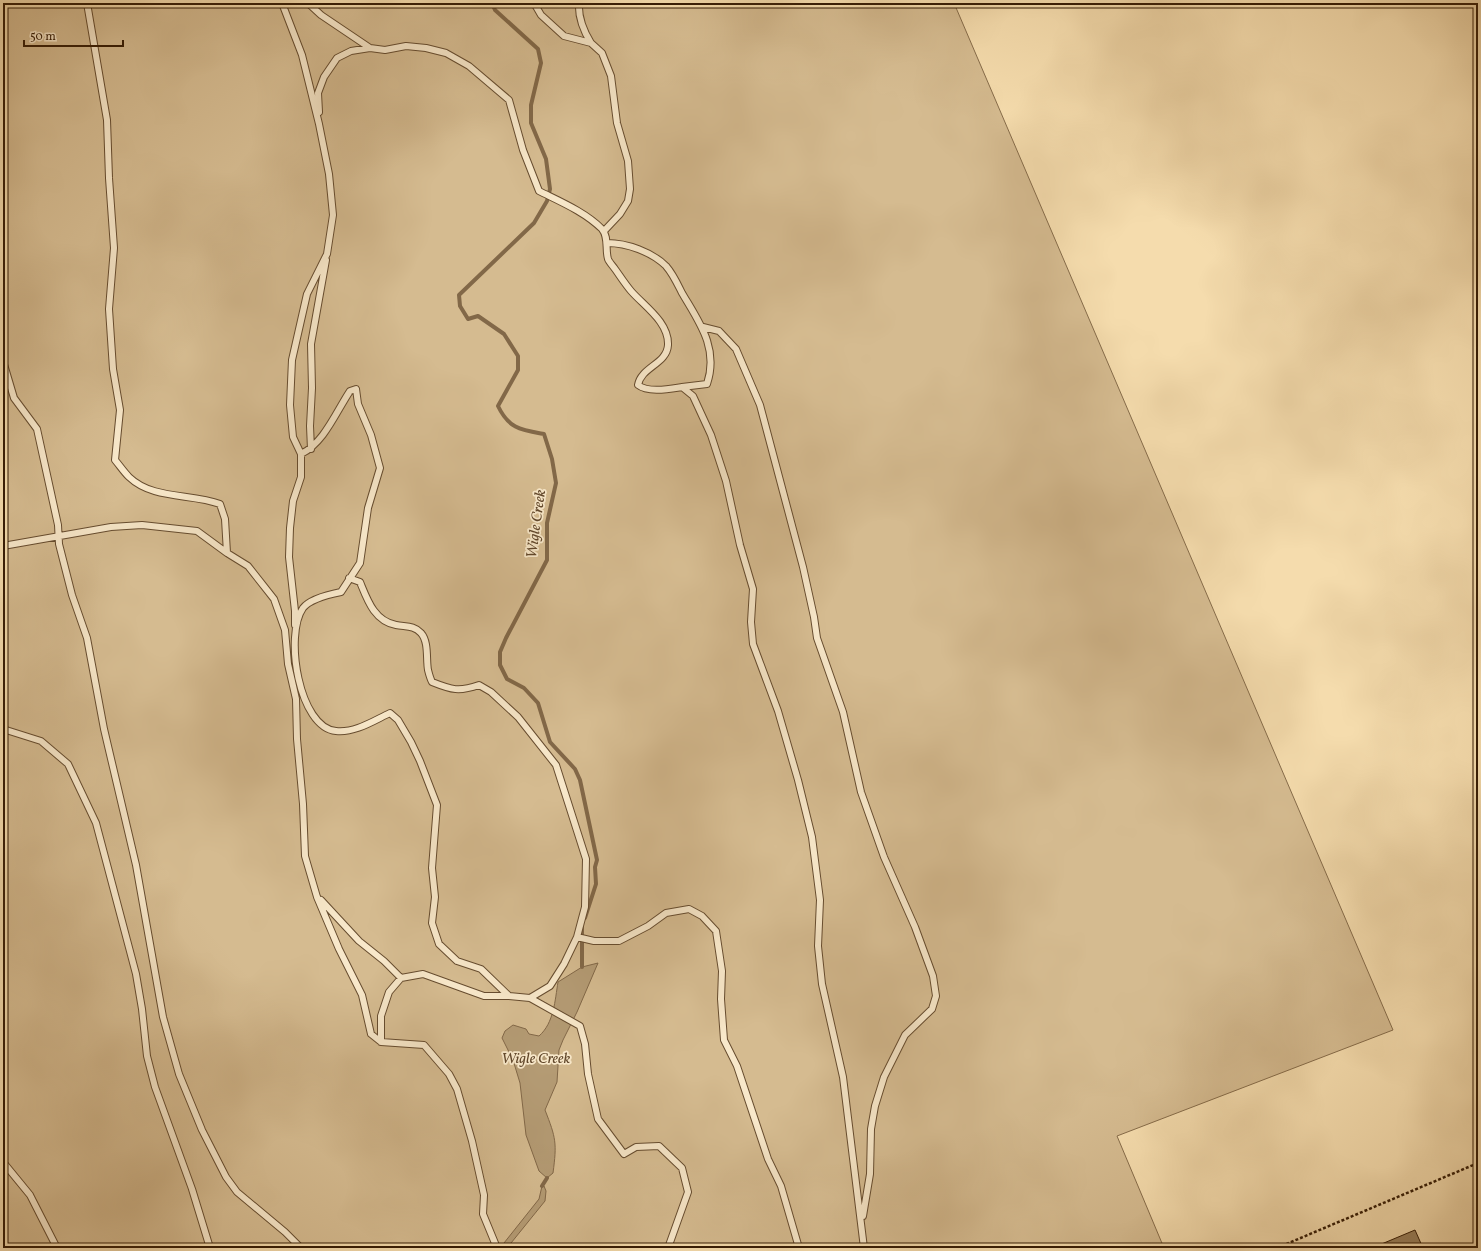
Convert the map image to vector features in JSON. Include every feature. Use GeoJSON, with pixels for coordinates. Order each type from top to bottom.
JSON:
{"type":"FeatureCollection","features":[{"type":"Feature","properties":{"kind":"lane"},"geometry":{"type":"LineString","coordinates":[[87,3],[107,120],[114,248],[109,309],[112,369],[120,410],[115,460],[129,477],[142,486],[164,494],[207,499],[220,504],[225,519],[227,553]]}},
{"type":"Feature","properties":{"kind":"lane"},"geometry":{"type":"LineString","coordinates":[[282,3],[302,55],[319,124],[329,174],[333,215],[328,254],[311,344],[311,449]]}},
{"type":"Feature","properties":{"kind":"lane"},"geometry":{"type":"LineString","coordinates":[[308,3],[321,15],[370,48]]}},
{"type":"Feature","properties":{"kind":"lane"},"geometry":{"type":"LineString","coordinates":[[534,3],[545,19],[564,36],[591,43]]}},
{"type":"Feature","properties":{"kind":"lane"},"geometry":{"type":"LineString","coordinates":[[579,3],[578,14],[584,30],[591,43],[602,53],[610,76],[617,123],[628,161],[630,176],[628,201],[620,214],[604,231]]}},
{"type":"Feature","properties":{"kind":"lane"},"geometry":{"type":"LineString","coordinates":[[319,124],[318,93],[324,77],[337,58],[351,51],[370,48],[385,50],[406,46],[426,48],[446,53],[469,66],[509,100],[523,150],[540,191],[580,212],[604,231],[607,243],[608,258],[630,290],[657,318],[665,332],[668,346],[664,357],[639,378],[638,385],[644,390],[668,390],[707,384],[711,372],[708,346],[703,327],[677,281],[666,266],[647,253],[619,243],[607,243]]}},
{"type":"Feature","properties":{"kind":"lane"},"geometry":{"type":"LineString","coordinates":[[328,254],[307,294],[292,360],[290,405],[293,437],[301,454],[301,477],[294,501],[290,528],[289,557],[296,611],[294,660],[303,696],[319,722],[334,731],[351,731],[390,713],[398,720],[420,761],[436,805],[432,868],[435,898],[432,923],[439,944],[457,961],[481,969],[509,996]]}},
{"type":"Feature","properties":{"kind":"lane"},"geometry":{"type":"LineString","coordinates":[[703,327],[719,331],[736,349],[760,405],[803,566],[814,617],[816,638],[843,712],[860,792],[884,856],[915,927],[933,976],[936,996],[932,1009],[905,1035],[884,1077],[875,1106],[871,1129],[870,1174],[861,1223]]}},
{"type":"Feature","properties":{"kind":"lane"},"geometry":{"type":"LineString","coordinates":[[3,361],[14,398],[38,429],[72,595],[87,638],[104,729],[136,865],[163,1017],[179,1074],[202,1130],[226,1177],[237,1192],[285,1232],[301,1248]]}},
{"type":"Feature","properties":{"kind":"lane"},"geometry":{"type":"LineString","coordinates":[[682,387],[693,396],[711,435],[726,480],[740,545],[753,589],[751,622],[753,644],[778,711],[798,780],[812,837],[820,900],[818,946],[822,984],[842,1078],[864,1248]]}},
{"type":"Feature","properties":{"kind":"lane"},"geometry":{"type":"LineString","coordinates":[[295,631],[303,608],[322,596],[341,592],[360,563],[368,508],[380,468],[370,435],[358,404],[356,389],[350,391],[323,434],[311,449],[301,454]]}},
{"type":"Feature","properties":{"kind":"lane"},"geometry":{"type":"LineString","coordinates":[[3,546],[127,526],[142,525],[196,531],[248,566],[274,598],[285,630],[288,664],[296,698],[296,739],[304,804],[305,856],[317,897],[338,949],[362,995],[371,1034],[382,1042],[424,1044],[449,1074],[457,1089],[472,1140],[484,1195],[483,1214],[496,1248]]}},
{"type":"Feature","properties":{"kind":"lane"},"geometry":{"type":"LineString","coordinates":[[349,578],[360,582],[366,598],[377,616],[394,625],[412,627],[422,634],[427,651],[428,670],[432,682],[451,690],[466,690],[480,684],[491,692],[518,718],[556,765],[586,859],[584,907],[577,937],[564,964],[550,986],[530,998]]}},
{"type":"Feature","properties":{"kind":"lane"},"geometry":{"type":"LineString","coordinates":[[3,729],[41,741],[68,764],[96,823],[102,853],[123,921],[136,974],[147,1056],[155,1087],[192,1189],[210,1248]]}},
{"type":"Feature","properties":{"kind":"lane"},"geometry":{"type":"LineString","coordinates":[[317,897],[359,941],[384,961],[401,978]]}},
{"type":"Feature","properties":{"kind":"lane"},"geometry":{"type":"LineString","coordinates":[[577,937],[594,941],[619,941],[648,926],[666,913],[689,909],[702,916],[716,932],[722,971],[721,999],[724,1040],[737,1066],[768,1159],[781,1186],[799,1248]]}},
{"type":"Feature","properties":{"kind":"lane"},"geometry":{"type":"LineString","coordinates":[[382,1042],[381,1016],[389,992],[401,978],[423,974],[484,996],[530,998],[580,1026],[585,1044],[588,1074],[598,1119],[624,1154],[636,1147],[659,1146],[682,1168],[688,1192],[668,1248]]}},
{"type":"Feature","properties":{"kind":"lane"},"geometry":{"type":"LineString","coordinates":[[3,1162],[30,1195],[57,1248]]}},
{"type":"Feature","properties":{"kind":"path"},"geometry":{"type":"LineString","coordinates":[[1277,1248],[1478,1163]]}},
{"type":"Feature","properties":{"kind":"shaded area"},"geometry":{"type":"Polygon","coordinates":[[[3,3],[954,3],[1393,1030],[1117,1136],[1164,1248],[3,1248],[3,3]]]}},
{"type":"Feature","properties":{"kind":"water","name":"Wigle Creek"},"geometry":{"type":"Polygon","coordinates":[[[598,963],[559,1050],[557,1082],[545,1110],[555,1141],[553,1173],[547,1178],[539,1171],[526,1135],[520,1083],[513,1060],[502,1038],[505,1031],[513,1025],[526,1029],[529,1034],[539,1036],[548,1025],[551,1018],[555,1004],[558,982],[582,967],[598,963]]]}},
{"type":"Feature","properties":{"kind":"water"},"geometry":{"type":"Polygon","coordinates":[[[542,1186],[544,1186],[546,1191],[545,1201],[507,1248],[500,1248],[539,1199],[542,1186]]]}},
{"type":"Feature","properties":{"kind":"building"},"geometry":{"type":"Polygon","coordinates":[[[1415,1230],[1423,1248],[1372,1248],[1415,1230]]]}},
{"type":"Feature","properties":{"kind":"waterway","name":"Wigle Creek"},"geometry":{"type":"LineString","coordinates":[[492,3],[495,10],[538,49],[541,63],[531,105],[531,123],[546,159],[550,189],[547,201],[534,223],[459,295],[460,306],[468,319],[478,316],[504,334],[518,356],[518,370],[498,406],[502,414],[511,424],[522,429],[544,434],[552,459],[556,483],[547,523],[547,560],[506,638],[500,652],[500,665],[507,679],[524,688],[538,703],[550,742],[575,769],[580,780],[597,860],[595,867],[596,884],[585,918]]}},
{"type":"Feature","properties":{"kind":"waterway","name":"Wigle Creek"},"geometry":{"type":"LineString","coordinates":[[582,926],[582,967]]}},
{"type":"Feature","properties":{"kind":"waterway","name":"Wigle Creek"},"geometry":{"type":"LineString","coordinates":[[542,1186],[547,1178]]}}]}
